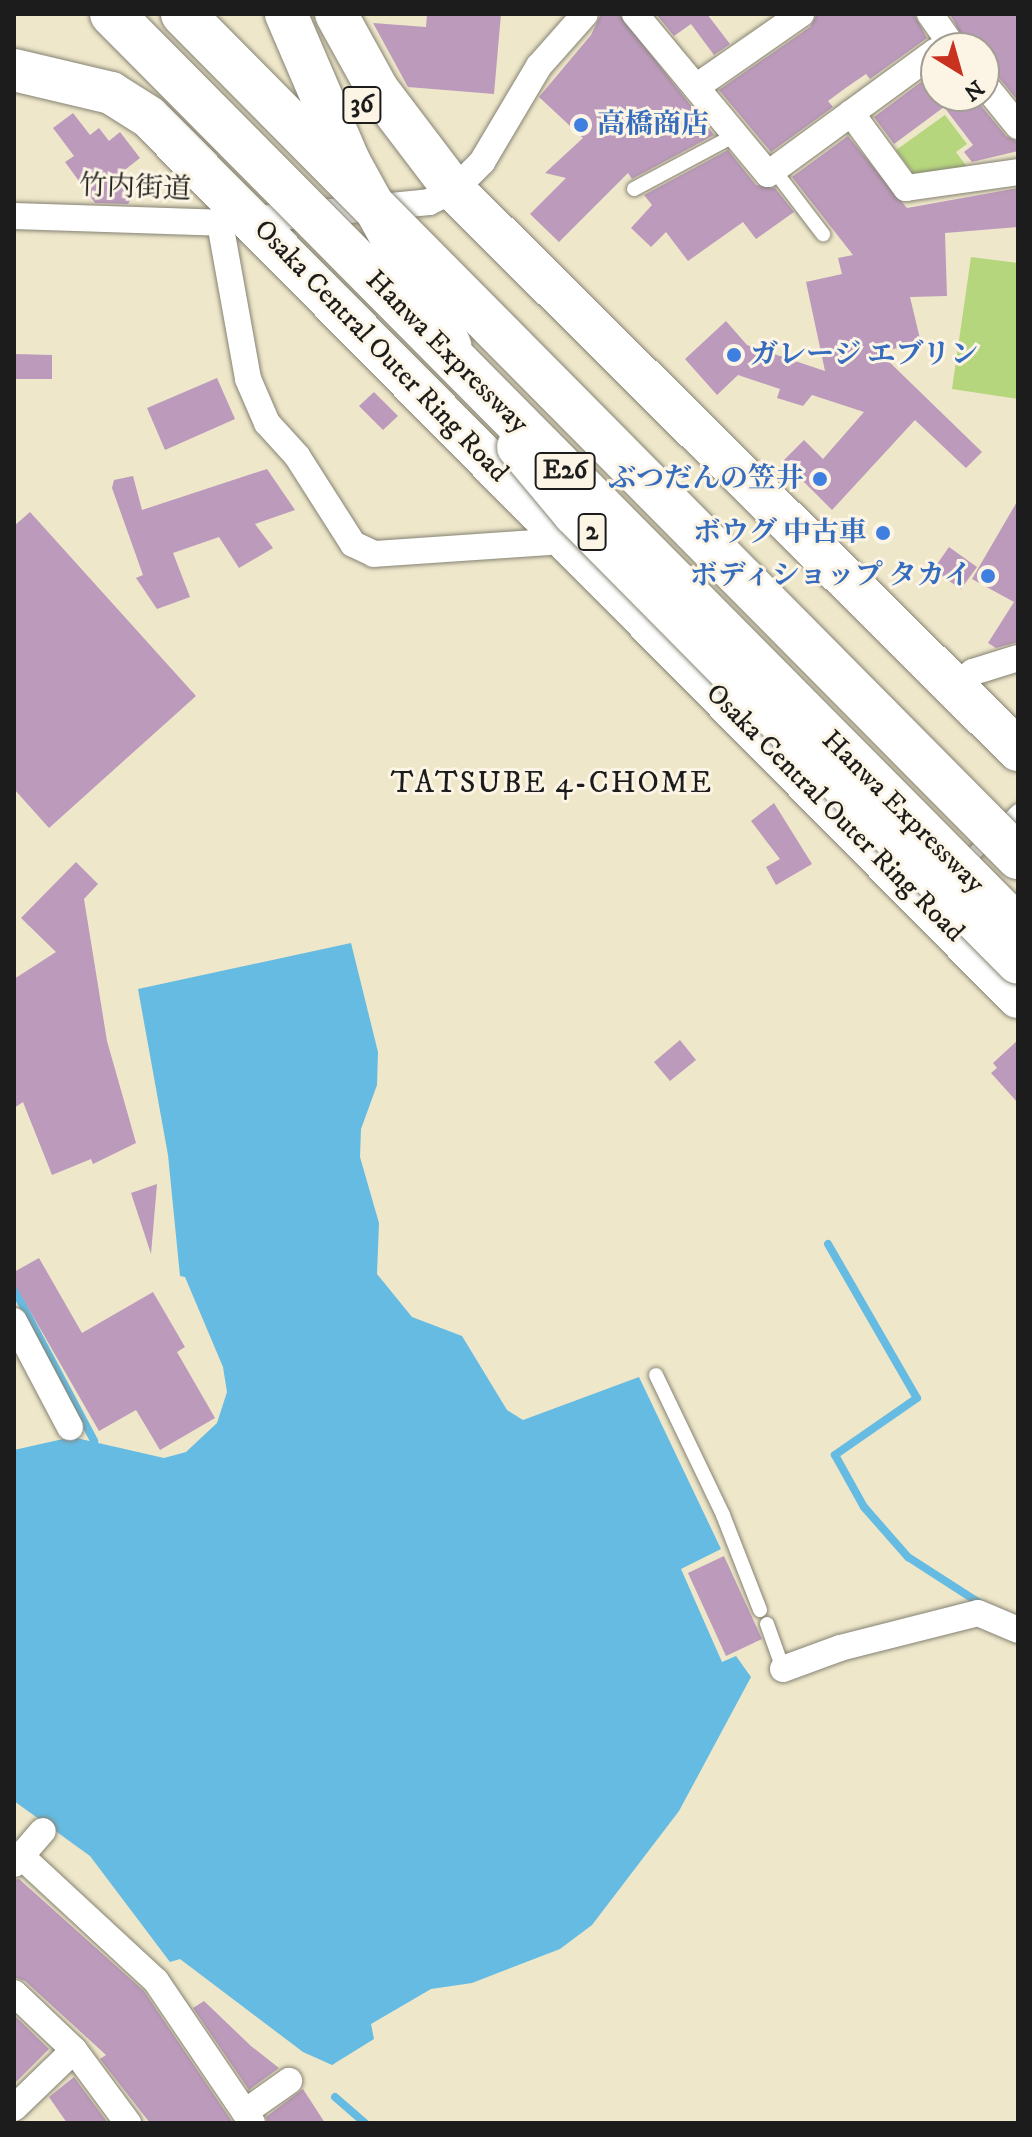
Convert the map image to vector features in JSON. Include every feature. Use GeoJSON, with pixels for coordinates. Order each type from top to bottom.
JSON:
{"type":"FeatureCollection","features":[{"type":"Feature","properties":{"kind":"highway","name":"Hanwa Expressway"},"geometry":{"type":"LineString","coordinates":[[112,14],[1018,928]]}},
{"type":"Feature","properties":{"kind":"highway","name":"Hanwa Expressway"},"geometry":{"type":"LineString","coordinates":[[183,14],[1018,857]]}},
{"type":"Feature","properties":{"kind":"main road","name":"36"},"geometry":{"type":"LineString","coordinates":[[277,14],[374,117],[454,190]]}},
{"type":"Feature","properties":{"kind":"main road","name":"Osaka Central Outer Ring Road"},"geometry":{"type":"LineString","coordinates":[[286,14],[331,124],[398,253],[472,380],[529,464],[1018,963]]}},
{"type":"Feature","properties":{"kind":"main road"},"geometry":{"type":"LineString","coordinates":[[336,14],[378,90],[454,190],[1018,750]]}},
{"type":"Feature","properties":{"kind":"main road","name":"Osaka Central Outer Ring Road"},"geometry":{"type":"LineString","coordinates":[[14,70],[69,79],[138,108],[237,222],[566,541],[1018,997]]}},
{"type":"Feature","properties":{"kind":"street"},"geometry":{"type":"LineString","coordinates":[[454,190],[482,162],[539,66],[585,14]]}},
{"type":"Feature","properties":{"kind":"street"},"geometry":{"type":"LineString","coordinates":[[635,14],[768,174],[920,65]]}},
{"type":"Feature","properties":{"kind":"street"},"geometry":{"type":"LineString","coordinates":[[696,87],[801,14]]}},
{"type":"Feature","properties":{"kind":"street"},"geometry":{"type":"LineString","coordinates":[[1000,104],[1018,126]]}},
{"type":"Feature","properties":{"kind":"street"},"geometry":{"type":"LineString","coordinates":[[851,113],[906,188],[1018,172]]}},
{"type":"Feature","properties":{"kind":"street","name":"竹内街道"},"geometry":{"type":"LineString","coordinates":[[14,216],[237,222],[408,206],[454,190]]}},
{"type":"Feature","properties":{"kind":"street"},"geometry":{"type":"LineString","coordinates":[[237,222],[248,379],[267,423],[297,456],[353,544],[374,554],[566,541]]}},
{"type":"Feature","properties":{"kind":"street"},"geometry":{"type":"LineString","coordinates":[[955,686],[973,672],[1018,658]]}},
{"type":"Feature","properties":{"kind":"street"},"geometry":{"type":"LineString","coordinates":[[14,1321],[70,1427]]}},
{"type":"Feature","properties":{"kind":"street"},"geometry":{"type":"LineString","coordinates":[[783,1669],[840,1648],[978,1613],[1014,1624]]}},
{"type":"Feature","properties":{"kind":"street"},"geometry":{"type":"LineString","coordinates":[[43,1831],[18,1860],[156,1981],[248,2118],[289,2081]]}},
{"type":"Feature","properties":{"kind":"street"},"geometry":{"type":"LineString","coordinates":[[14,1993],[74,2050],[128,2123]]}},
{"type":"Feature","properties":{"kind":"street"},"geometry":{"type":"LineString","coordinates":[[14,2108],[74,2050]]}},
{"type":"Feature","properties":{"kind":"lane"},"geometry":{"type":"LineString","coordinates":[[634,189],[735,135]]}},
{"type":"Feature","properties":{"kind":"lane"},"geometry":{"type":"LineString","coordinates":[[774,170],[823,234]]}},
{"type":"Feature","properties":{"kind":"lane"},"geometry":{"type":"LineString","coordinates":[[923,902],[1018,811]]}},
{"type":"Feature","properties":{"kind":"lane"},"geometry":{"type":"LineString","coordinates":[[656,1375],[723,1515],[760,1610]]}},
{"type":"Feature","properties":{"kind":"lane"},"geometry":{"type":"LineString","coordinates":[[767,1624],[783,1669]]}},
{"type":"Feature","properties":{"kind":"green space"},"geometry":{"type":"Polygon","coordinates":[[[945,115],[967,144],[956,152],[967,167],[916,177],[896,150],[945,115]]]}},
{"type":"Feature","properties":{"kind":"green space"},"geometry":{"type":"Polygon","coordinates":[[[971,257],[1018,263],[1018,399],[952,389],[971,257]]]}},
{"type":"Feature","properties":{"kind":"water"},"geometry":{"type":"Polygon","coordinates":[[[351,943],[378,1052],[377,1085],[361,1129],[360,1157],[379,1223],[377,1274],[412,1317],[462,1336],[507,1410],[523,1420],[639,1377],[721,1549],[681,1569],[722,1662],[736,1656],[751,1677],[679,1811],[592,1925],[560,1949],[472,1983],[431,1989],[371,2024],[374,2039],[332,2065],[303,2052],[180,1959],[170,1962],[90,1856],[14,1801],[14,1450],[72,1437],[164,1458],[186,1452],[217,1423],[227,1392],[223,1367],[185,1277],[180,1276],[168,1155],[138,989],[351,943]]]}},
{"type":"Feature","properties":{"kind":"building"},"geometry":{"type":"Polygon","coordinates":[[[427,14],[501,14],[494,94],[408,87],[373,23],[426,27],[427,14]]]}},
{"type":"Feature","properties":{"kind":"building"},"geometry":{"type":"Polygon","coordinates":[[[601,14],[619,14],[714,135],[632,179],[628,173],[559,242],[530,214],[566,178],[545,173],[583,138],[539,97],[591,35],[601,14]]]}},
{"type":"Feature","properties":{"kind":"building"},"geometry":{"type":"Polygon","coordinates":[[[656,14],[707,14],[730,44],[714,55],[691,24],[674,36],[656,14]]]}},
{"type":"Feature","properties":{"kind":"building"},"geometry":{"type":"Polygon","coordinates":[[[817,14],[914,14],[924,32],[920,32],[920,43],[870,79],[866,74],[847,87],[828,101],[833,107],[771,152],[719,90],[810,27],[817,14]]]}},
{"type":"Feature","properties":{"kind":"building"},"geometry":{"type":"Polygon","coordinates":[[[950,14],[1018,14],[1018,101],[1000,79],[1000,32],[960,32],[950,14]]]}},
{"type":"Feature","properties":{"kind":"building"},"geometry":{"type":"Polygon","coordinates":[[[920,83],[920,112],[937,112],[894,144],[874,117],[920,83]]]}},
{"type":"Feature","properties":{"kind":"building"},"geometry":{"type":"Polygon","coordinates":[[[948,112],[986,112],[1006,136],[1018,142],[1018,151],[972,162],[964,152],[973,145],[948,112]]]}},
{"type":"Feature","properties":{"kind":"building"},"geometry":{"type":"Polygon","coordinates":[[[73,113],[90,135],[99,128],[109,141],[120,132],[140,158],[117,176],[132,197],[128,204],[95,203],[65,162],[74,156],[53,128],[73,113]]]}},
{"type":"Feature","properties":{"kind":"building"},"geometry":{"type":"Polygon","coordinates":[[[848,136],[907,208],[1018,188],[1018,227],[945,233],[947,296],[910,297],[921,343],[879,352],[982,452],[966,468],[915,420],[832,510],[783,461],[804,440],[823,459],[864,412],[812,395],[803,406],[777,398],[780,389],[738,375],[717,395],[685,359],[726,321],[747,345],[825,371],[806,282],[842,274],[838,258],[853,255],[792,177],[848,136]]]}},
{"type":"Feature","properties":{"kind":"building"},"geometry":{"type":"Polygon","coordinates":[[[728,150],[756,185],[775,188],[794,212],[756,239],[743,222],[688,261],[666,232],[651,247],[631,228],[652,205],[644,195],[728,150]]]}},
{"type":"Feature","properties":{"kind":"building"},"geometry":{"type":"Polygon","coordinates":[[[14,354],[52,355],[52,379],[14,379],[14,354]]]}},
{"type":"Feature","properties":{"kind":"building"},"geometry":{"type":"Polygon","coordinates":[[[217,378],[235,419],[165,450],[147,408],[217,378]]]}},
{"type":"Feature","properties":{"kind":"building"},"geometry":{"type":"Polygon","coordinates":[[[374,392],[398,416],[383,430],[359,406],[374,392]]]}},
{"type":"Feature","properties":{"kind":"building"},"geometry":{"type":"Polygon","coordinates":[[[267,469],[295,510],[255,524],[273,548],[239,568],[219,537],[173,553],[190,597],[157,609],[136,578],[143,575],[112,488],[114,480],[133,476],[142,510],[267,469]]]}},
{"type":"Feature","properties":{"kind":"building"},"geometry":{"type":"Polygon","coordinates":[[[1018,500],[1018,642],[996,648],[988,643],[1014,602],[972,579],[1018,500]]]}},
{"type":"Feature","properties":{"kind":"building"},"geometry":{"type":"Polygon","coordinates":[[[30,512],[196,696],[49,828],[14,789],[14,526],[30,512]]]}},
{"type":"Feature","properties":{"kind":"building"},"geometry":{"type":"Polygon","coordinates":[[[949,547],[977,567],[961,589],[933,570],[949,547]]]}},
{"type":"Feature","properties":{"kind":"building"},"geometry":{"type":"Polygon","coordinates":[[[774,803],[812,864],[776,885],[766,867],[780,859],[751,821],[774,803]]]}},
{"type":"Feature","properties":{"kind":"building"},"geometry":{"type":"Polygon","coordinates":[[[76,862],[98,884],[84,899],[107,1041],[136,1143],[93,1164],[91,1159],[52,1175],[23,1102],[14,1108],[14,979],[56,952],[21,918],[76,862]]]}},
{"type":"Feature","properties":{"kind":"building"},"geometry":{"type":"Polygon","coordinates":[[[680,1040],[696,1060],[670,1081],[654,1062],[680,1040]]]}},
{"type":"Feature","properties":{"kind":"building"},"geometry":{"type":"Polygon","coordinates":[[[1018,1040],[1018,1103],[991,1073],[997,1068],[993,1063],[1018,1040]]]}},
{"type":"Feature","properties":{"kind":"building"},"geometry":{"type":"Polygon","coordinates":[[[157,1184],[151,1254],[131,1193],[157,1184]]]}},
{"type":"Feature","properties":{"kind":"building"},"geometry":{"type":"Polygon","coordinates":[[[39,1258],[82,1333],[153,1292],[185,1347],[177,1352],[215,1418],[160,1450],[136,1410],[99,1431],[14,1283],[14,1272],[39,1258]]]}},
{"type":"Feature","properties":{"kind":"building"},"geometry":{"type":"Polygon","coordinates":[[[724,1556],[762,1639],[726,1656],[688,1573],[724,1556]]]}},
{"type":"Feature","properties":{"kind":"building"},"geometry":{"type":"Polygon","coordinates":[[[19,1879],[144,1991],[233,2123],[150,2123],[100,2059],[106,2055],[25,1981],[14,1977],[14,1880],[19,1879]]]}},
{"type":"Feature","properties":{"kind":"building"},"geometry":{"type":"Polygon","coordinates":[[[204,2001],[279,2068],[249,2090],[193,2008],[204,2001]]]}},
{"type":"Feature","properties":{"kind":"building"},"geometry":{"type":"Polygon","coordinates":[[[14,2015],[49,2049],[14,2084],[14,2015]]]}},
{"type":"Feature","properties":{"kind":"building"},"geometry":{"type":"Polygon","coordinates":[[[74,2077],[108,2123],[67,2123],[49,2097],[74,2077]]]}},
{"type":"Feature","properties":{"kind":"building"},"geometry":{"type":"Polygon","coordinates":[[[303,2089],[325,2123],[268,2123],[266,2117],[303,2089]]]}},
{"type":"Feature","properties":{"kind":"waterway"},"geometry":{"type":"LineString","coordinates":[[828,1244],[917,1398],[835,1455],[864,1507],[908,1557],[987,1608]]}},
{"type":"Feature","properties":{"kind":"waterway"},"geometry":{"type":"LineString","coordinates":[[14,1289],[94,1441]]}},
{"type":"Feature","properties":{"kind":"waterway"},"geometry":{"type":"LineString","coordinates":[[335,2097],[365,2123]]}},
{"type":"Feature","properties":{"kind":"place","name":"高橋商店"},"geometry":{"type":"Point","coordinates":[581,125]}},
{"type":"Feature","properties":{"kind":"place","name":"ガレージ エブリン"},"geometry":{"type":"Point","coordinates":[734,355]}},
{"type":"Feature","properties":{"kind":"place","name":"ぶつだんの笠井"},"geometry":{"type":"Point","coordinates":[820,479]}},
{"type":"Feature","properties":{"kind":"place","name":"ボウグ 中古車"},"geometry":{"type":"Point","coordinates":[883,533]}},
{"type":"Feature","properties":{"kind":"place","name":"ボディショップ タカイ"},"geometry":{"type":"Point","coordinates":[988,576]}},
{"type":"Feature","properties":{"kind":"district","name":"TATSUBE 4-CHOME"},"geometry":{"type":"Point","coordinates":[552,784]}}]}
